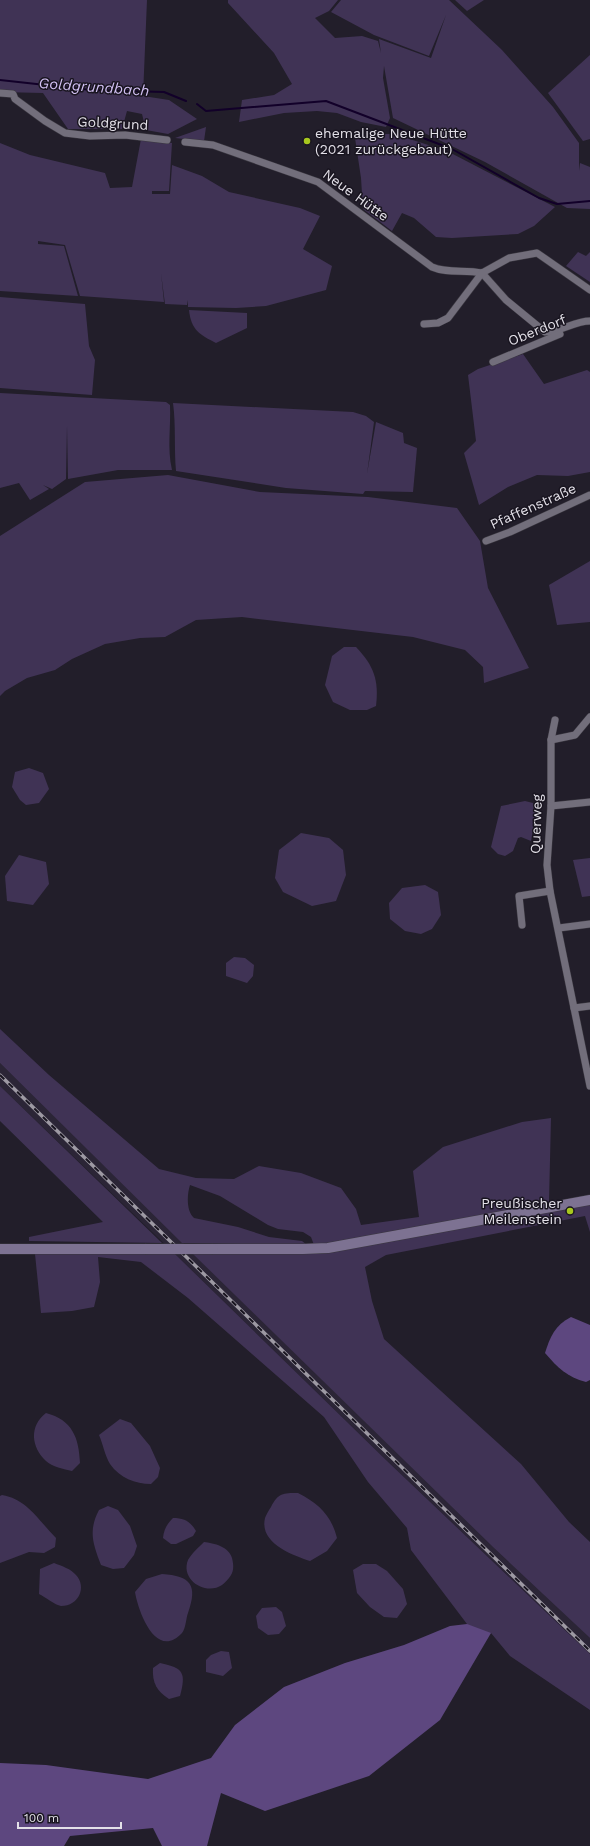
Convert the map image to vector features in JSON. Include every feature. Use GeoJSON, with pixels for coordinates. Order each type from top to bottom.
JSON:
{"type":"FeatureCollection","features":[{"type":"Feature","properties":{"kind":"main road"},"geometry":{"type":"LineString","coordinates":[[0,1249],[328,1248],[590,1200]]}},
{"type":"Feature","properties":{"kind":"street","name":"Goldgrund"},"geometry":{"type":"LineString","coordinates":[[0,93],[13,94],[15,99],[44,121],[65,133],[90,136],[126,135],[167,140]]}},
{"type":"Feature","properties":{"kind":"street","name":"Neue Hütte"},"geometry":{"type":"LineString","coordinates":[[185,142],[213,145],[318,182],[432,267],[439,270],[472,271],[482,273]]}},
{"type":"Feature","properties":{"kind":"street"},"geometry":{"type":"LineString","coordinates":[[424,324],[438,323],[448,318],[482,273],[509,258],[537,254],[590,290]]}},
{"type":"Feature","properties":{"kind":"street"},"geometry":{"type":"LineString","coordinates":[[482,273],[506,300],[545,332],[553,332],[578,322],[590,321]]}},
{"type":"Feature","properties":{"kind":"street","name":"Oberdorf"},"geometry":{"type":"LineString","coordinates":[[493,362],[590,321]]}},
{"type":"Feature","properties":{"kind":"street","name":"Pfaffenstraße"},"geometry":{"type":"LineString","coordinates":[[486,541],[510,532],[590,495]]}},
{"type":"Feature","properties":{"kind":"street"},"geometry":{"type":"LineString","coordinates":[[551,740],[575,735],[590,717]]}},
{"type":"Feature","properties":{"kind":"street","name":"Querweg"},"geometry":{"type":"LineString","coordinates":[[555,720],[551,740],[551,806],[547,865],[550,891],[559,928],[590,1086]]}},
{"type":"Feature","properties":{"kind":"street"},"geometry":{"type":"LineString","coordinates":[[551,806],[590,802]]}},
{"type":"Feature","properties":{"kind":"street"},"geometry":{"type":"LineString","coordinates":[[522,925],[519,896],[550,891]]}},
{"type":"Feature","properties":{"kind":"street"},"geometry":{"type":"LineString","coordinates":[[559,928],[590,924]]}},
{"type":"Feature","properties":{"kind":"street"},"geometry":{"type":"LineString","coordinates":[[574,1008],[590,1006]]}},
{"type":"Feature","properties":{"kind":"shaded area"},"geometry":{"type":"Polygon","coordinates":[[[0,0],[147,0],[143,96],[169,100],[197,119],[168,134],[146,130],[142,114],[127,111],[122,129],[68,129],[43,93],[0,92],[0,0]]]}},
{"type":"Feature","properties":{"kind":"shaded area"},"geometry":{"type":"Polygon","coordinates":[[[228,0],[338,0],[329,11],[315,18],[335,38],[362,36],[378,41],[381,53],[379,39],[431,58],[446,15],[429,56],[374,35],[331,12],[341,0],[449,0],[502,50],[553,107],[579,143],[579,171],[580,163],[590,167],[590,209],[567,208],[485,162],[393,118],[384,66],[383,78],[390,118],[386,127],[361,122],[337,113],[317,111],[284,113],[239,122],[242,100],[274,95],[292,84],[274,53],[228,3],[228,0]]]}},
{"type":"Feature","properties":{"kind":"shaded area"},"geometry":{"type":"Polygon","coordinates":[[[455,0],[484,0],[467,11],[455,0]]]}},
{"type":"Feature","properties":{"kind":"shaded area"},"geometry":{"type":"Polygon","coordinates":[[[590,55],[590,139],[583,141],[548,93],[590,55]]]}},
{"type":"Feature","properties":{"kind":"shaded area"},"geometry":{"type":"Polygon","coordinates":[[[206,127],[204,141],[175,138],[206,127]]]}},
{"type":"Feature","properties":{"kind":"shaded area"},"geometry":{"type":"Polygon","coordinates":[[[372,134],[394,134],[447,151],[555,207],[534,226],[518,234],[452,238],[436,237],[414,218],[402,213],[392,231],[363,209],[361,178],[355,138],[372,134]]]}},
{"type":"Feature","properties":{"kind":"shaded area"},"geometry":{"type":"Polygon","coordinates":[[[141,139],[172,143],[169,191],[152,191],[152,194],[170,194],[172,165],[202,176],[229,192],[300,208],[320,216],[303,249],[332,266],[326,290],[266,306],[236,308],[188,307],[188,300],[187,305],[165,304],[161,273],[164,302],[80,296],[65,245],[38,241],[38,244],[64,246],[78,296],[0,291],[0,143],[30,155],[105,173],[110,188],[132,187],[141,139]]]}},
{"type":"Feature","properties":{"kind":"shaded area"},"geometry":{"type":"Polygon","coordinates":[[[578,252],[586,256],[590,252],[590,282],[566,266],[578,252]]]}},
{"type":"Feature","properties":{"kind":"shaded area"},"geometry":{"type":"Polygon","coordinates":[[[0,297],[85,304],[89,346],[95,360],[92,395],[0,388],[0,297]]]}},
{"type":"Feature","properties":{"kind":"shaded area"},"geometry":{"type":"Polygon","coordinates":[[[189,310],[247,313],[247,328],[216,343],[197,331],[190,317],[189,310]]]}},
{"type":"Feature","properties":{"kind":"shaded area"},"geometry":{"type":"Polygon","coordinates":[[[523,354],[544,384],[587,370],[590,372],[590,472],[568,476],[537,475],[508,487],[479,505],[464,453],[476,441],[468,375],[478,369],[523,354]]]}},
{"type":"Feature","properties":{"kind":"shaded area"},"geometry":{"type":"Polygon","coordinates":[[[0,393],[166,402],[170,405],[169,446],[172,470],[118,470],[68,479],[67,426],[66,479],[52,489],[43,485],[49,489],[30,500],[19,483],[0,488],[0,393]]]}},
{"type":"Feature","properties":{"kind":"shaded area"},"geometry":{"type":"Polygon","coordinates":[[[173,403],[353,412],[366,416],[374,422],[367,474],[376,422],[403,433],[404,443],[417,448],[413,492],[365,491],[363,494],[286,488],[176,471],[173,403]]]}},
{"type":"Feature","properties":{"kind":"shaded area"},"geometry":{"type":"Polygon","coordinates":[[[168,475],[260,492],[368,497],[457,508],[480,541],[488,588],[529,668],[484,683],[483,667],[465,650],[413,637],[242,617],[196,620],[165,637],[140,638],[105,644],[72,659],[55,670],[27,678],[5,691],[0,696],[0,536],[85,482],[168,475]]]}},
{"type":"Feature","properties":{"kind":"shaded area"},"geometry":{"type":"Polygon","coordinates":[[[590,561],[590,622],[557,625],[549,585],[590,561]]]}},
{"type":"Feature","properties":{"kind":"shaded area"},"geometry":{"type":"Polygon","coordinates":[[[344,647],[356,647],[371,667],[377,688],[376,706],[367,710],[350,710],[333,702],[325,685],[332,656],[344,647]]]}},
{"type":"Feature","properties":{"kind":"shaded area"},"geometry":{"type":"Polygon","coordinates":[[[29,768],[43,773],[49,789],[39,803],[26,805],[20,800],[12,787],[15,772],[29,768]]]}},
{"type":"Feature","properties":{"kind":"shaded area"},"geometry":{"type":"Polygon","coordinates":[[[525,801],[533,803],[536,812],[531,841],[521,837],[518,838],[513,851],[505,856],[498,854],[491,847],[501,806],[525,801]]]}},
{"type":"Feature","properties":{"kind":"shaded area"},"geometry":{"type":"Polygon","coordinates":[[[301,833],[329,838],[343,850],[346,875],[336,901],[312,906],[283,892],[275,878],[279,850],[301,833]]]}},
{"type":"Feature","properties":{"kind":"shaded area"},"geometry":{"type":"Polygon","coordinates":[[[19,855],[46,862],[49,884],[33,905],[7,901],[5,876],[19,855]]]}},
{"type":"Feature","properties":{"kind":"shaded area"},"geometry":{"type":"Polygon","coordinates":[[[590,858],[590,896],[582,897],[573,860],[590,858]]]}},
{"type":"Feature","properties":{"kind":"shaded area"},"geometry":{"type":"Polygon","coordinates":[[[425,885],[438,892],[441,915],[432,929],[421,934],[405,931],[390,919],[389,903],[402,888],[425,885]]]}},
{"type":"Feature","properties":{"kind":"shaded area"},"geometry":{"type":"Polygon","coordinates":[[[234,957],[245,958],[254,965],[253,976],[247,983],[226,976],[226,963],[234,957]]]}},
{"type":"Feature","properties":{"kind":"shaded area"},"geometry":{"type":"Polygon","coordinates":[[[0,1029],[49,1075],[159,1169],[196,1178],[234,1179],[259,1166],[301,1173],[341,1188],[356,1209],[361,1225],[419,1217],[413,1171],[443,1147],[522,1122],[551,1118],[549,1202],[379,1235],[314,1245],[311,1237],[303,1232],[278,1229],[268,1225],[220,1196],[190,1185],[188,1193],[188,1207],[194,1218],[238,1227],[269,1237],[302,1241],[307,1245],[182,1243],[0,1063],[0,1029]]]}},
{"type":"Feature","properties":{"kind":"shaded area"},"geometry":{"type":"Polygon","coordinates":[[[0,1063],[494,1548],[590,1638],[590,1654],[386,1460],[0,1086],[0,1063]]]}},
{"type":"Feature","properties":{"kind":"shaded area"},"geometry":{"type":"Polygon","coordinates":[[[0,1086],[162,1243],[29,1241],[29,1237],[103,1222],[0,1121],[0,1086]]]}},
{"type":"Feature","properties":{"kind":"shaded area"},"geometry":{"type":"Polygon","coordinates":[[[590,1204],[590,1232],[585,1216],[386,1255],[365,1267],[372,1301],[384,1339],[521,1464],[569,1522],[590,1542],[590,1638],[494,1548],[193,1254],[319,1254],[590,1204]]]}},
{"type":"Feature","properties":{"kind":"shaded area"},"geometry":{"type":"Polygon","coordinates":[[[35,1254],[175,1254],[386,1460],[590,1654],[590,1710],[510,1656],[491,1633],[476,1640],[470,1635],[467,1624],[411,1550],[407,1528],[368,1482],[324,1417],[188,1298],[141,1262],[98,1257],[100,1282],[94,1307],[72,1311],[41,1313],[35,1254]]]}},
{"type":"Feature","properties":{"kind":"shaded area"},"geometry":{"type":"Polygon","coordinates":[[[571,1317],[590,1325],[590,1380],[586,1382],[568,1375],[545,1353],[554,1332],[565,1320],[571,1317]]]}},
{"type":"Feature","properties":{"kind":"shaded area"},"geometry":{"type":"Polygon","coordinates":[[[46,1413],[55,1416],[68,1425],[76,1438],[80,1463],[72,1471],[51,1465],[37,1449],[34,1437],[35,1430],[37,1424],[46,1413]]]}},
{"type":"Feature","properties":{"kind":"shaded area"},"geometry":{"type":"Polygon","coordinates":[[[120,1419],[131,1423],[150,1446],[160,1468],[158,1477],[151,1484],[139,1483],[128,1479],[118,1473],[108,1461],[99,1435],[120,1419]]]}},
{"type":"Feature","properties":{"kind":"shaded area"},"geometry":{"type":"Polygon","coordinates":[[[288,1493],[298,1493],[312,1501],[323,1511],[328,1517],[337,1538],[327,1551],[310,1561],[278,1547],[267,1534],[264,1527],[265,1517],[279,1496],[288,1493]]]}},
{"type":"Feature","properties":{"kind":"shaded area"},"geometry":{"type":"Polygon","coordinates":[[[0,1496],[11,1497],[32,1511],[56,1538],[55,1547],[44,1553],[29,1552],[0,1563],[0,1496]]]}},
{"type":"Feature","properties":{"kind":"shaded area"},"geometry":{"type":"Polygon","coordinates":[[[108,1506],[118,1510],[130,1526],[137,1546],[134,1555],[124,1568],[113,1569],[101,1565],[94,1544],[93,1531],[96,1518],[99,1510],[108,1506]]]}},
{"type":"Feature","properties":{"kind":"shaded area"},"geometry":{"type":"Polygon","coordinates":[[[173,1518],[184,1519],[189,1522],[196,1531],[193,1536],[176,1544],[171,1544],[163,1538],[166,1527],[173,1518]]]}},
{"type":"Feature","properties":{"kind":"shaded area"},"geometry":{"type":"Polygon","coordinates":[[[204,1542],[212,1543],[224,1548],[228,1551],[232,1558],[233,1569],[231,1576],[223,1584],[216,1588],[209,1589],[196,1584],[191,1580],[188,1574],[188,1560],[204,1542]]]}},
{"type":"Feature","properties":{"kind":"shaded area"},"geometry":{"type":"Polygon","coordinates":[[[54,1563],[72,1571],[76,1575],[81,1585],[81,1590],[77,1599],[67,1605],[61,1606],[53,1603],[39,1594],[40,1569],[54,1563]]]}},
{"type":"Feature","properties":{"kind":"shaded area"},"geometry":{"type":"Polygon","coordinates":[[[363,1564],[376,1564],[387,1571],[403,1589],[407,1604],[397,1618],[384,1617],[370,1607],[357,1593],[353,1570],[363,1564]]]}},
{"type":"Feature","properties":{"kind":"shaded area"},"geometry":{"type":"Polygon","coordinates":[[[162,1574],[180,1577],[186,1580],[192,1589],[191,1603],[182,1633],[173,1640],[164,1641],[156,1637],[144,1621],[135,1592],[146,1579],[162,1574]]]}},
{"type":"Feature","properties":{"kind":"shaded area"},"geometry":{"type":"Polygon","coordinates":[[[276,1607],[282,1612],[286,1626],[279,1634],[268,1635],[258,1628],[256,1616],[262,1608],[276,1607]]]}},
{"type":"Feature","properties":{"kind":"shaded area"},"geometry":{"type":"Polygon","coordinates":[[[467,1624],[491,1633],[440,1720],[369,1776],[265,1811],[221,1793],[207,1846],[162,1846],[153,1828],[70,1836],[64,1846],[0,1846],[0,1763],[46,1765],[148,1779],[211,1758],[235,1725],[284,1687],[345,1663],[404,1645],[450,1626],[467,1624]]]}},
{"type":"Feature","properties":{"kind":"shaded area"},"geometry":{"type":"Polygon","coordinates":[[[221,1651],[229,1652],[232,1668],[223,1676],[206,1672],[206,1660],[211,1655],[221,1651]]]}},
{"type":"Feature","properties":{"kind":"shaded area"},"geometry":{"type":"Polygon","coordinates":[[[160,1663],[174,1667],[181,1673],[183,1682],[180,1696],[169,1699],[158,1690],[153,1678],[153,1668],[160,1663]]]}},
{"type":"Feature","properties":{"kind":"waterway","name":"Goldgrundbach"},"geometry":{"type":"LineString","coordinates":[[0,80],[91,90],[164,92],[186,101]]}},
{"type":"Feature","properties":{"kind":"waterway","name":"Goldgrundbach"},"geometry":{"type":"LineString","coordinates":[[197,104],[206,111],[326,101],[452,149],[539,198],[557,204],[590,201]]}},
{"type":"Feature","properties":{"kind":"railway"},"geometry":{"type":"LineString","coordinates":[[0,1075],[590,1651]]}},
{"type":"Feature","properties":{"kind":"place","name":"ehemalige Neue Hütte (2021 zurückgebaut)"},"geometry":{"type":"Point","coordinates":[307,141]}},
{"type":"Feature","properties":{"kind":"place","name":"Preußischer Meilenstein"},"geometry":{"type":"Point","coordinates":[570,1211]}}]}
